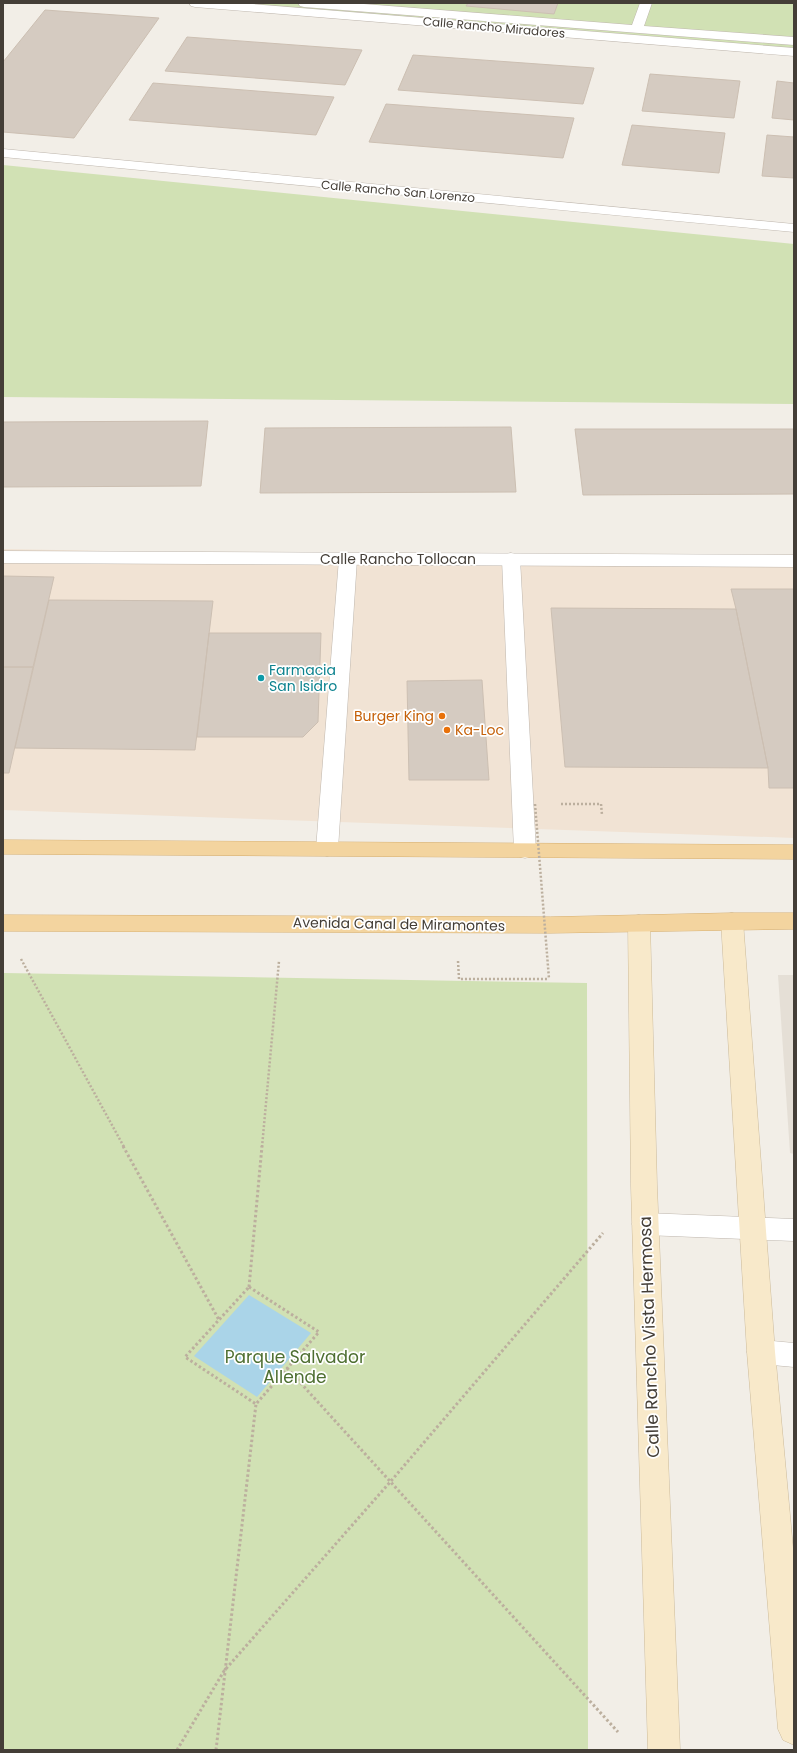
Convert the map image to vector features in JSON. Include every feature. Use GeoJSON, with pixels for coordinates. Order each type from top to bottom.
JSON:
{"type":"FeatureCollection","features":[{"type":"Feature","properties":{"kind":"main road"},"geometry":{"type":"LineString","coordinates":[[3,847],[794,852]]}},
{"type":"Feature","properties":{"kind":"main road","name":"Avenida Canal de Miramontes"},"geometry":{"type":"LineString","coordinates":[[3,923],[527,925],[794,921]]}},
{"type":"Feature","properties":{"kind":"street","name":"Calle Rancho Miradores"},"geometry":{"type":"LineString","coordinates":[[195,3],[794,52]]}},
{"type":"Feature","properties":{"kind":"street"},"geometry":{"type":"LineString","coordinates":[[304,3],[794,41]]}},
{"type":"Feature","properties":{"kind":"street"},"geometry":{"type":"LineString","coordinates":[[637,29],[646,3]]}},
{"type":"Feature","properties":{"kind":"street","name":"Calle Rancho San Lorenzo"},"geometry":{"type":"LineString","coordinates":[[3,153],[794,228]]}},
{"type":"Feature","properties":{"kind":"street","name":"Calle Rancho Tollocan"},"geometry":{"type":"LineString","coordinates":[[3,557],[794,561]]}},
{"type":"Feature","properties":{"kind":"street"},"geometry":{"type":"LineString","coordinates":[[327,849],[348,559]]}},
{"type":"Feature","properties":{"kind":"street"},"geometry":{"type":"LineString","coordinates":[[511,559],[525,851]]}},
{"type":"Feature","properties":{"kind":"street"},"geometry":{"type":"LineString","coordinates":[[732,921],[761,1352],[794,1729]]}},
{"type":"Feature","properties":{"kind":"street","name":"Calle Rancho Vista Hermosa"},"geometry":{"type":"LineString","coordinates":[[639,923],[644,1186],[664,1750]]}},
{"type":"Feature","properties":{"kind":"street"},"geometry":{"type":"LineString","coordinates":[[646,1224],[794,1230]]}},
{"type":"Feature","properties":{"kind":"street"},"geometry":{"type":"LineString","coordinates":[[761,1352],[794,1355]]}},
{"type":"Feature","properties":{"kind":"path"},"geometry":{"type":"LineString","coordinates":[[459,979],[549,979],[535,804],[542,804]]}},
{"type":"Feature","properties":{"kind":"path"},"geometry":{"type":"LineString","coordinates":[[557,804],[601,804]]}},
{"type":"Feature","properties":{"kind":"path"},"geometry":{"type":"LineString","coordinates":[[256,1404],[185,1357],[249,1287],[283,923]]}},
{"type":"Feature","properties":{"kind":"path"},"geometry":{"type":"LineString","coordinates":[[18,955],[219,1320]]}},
{"type":"Feature","properties":{"kind":"path"},"geometry":{"type":"LineString","coordinates":[[177,1750],[224,1671],[391,1481],[644,1186]]}},
{"type":"Feature","properties":{"kind":"path"},"geometry":{"type":"LineString","coordinates":[[216,1750],[256,1404],[319,1332],[249,1287]]}},
{"type":"Feature","properties":{"kind":"path"},"geometry":{"type":"LineString","coordinates":[[287,1368],[624,1738]]}},
{"type":"Feature","properties":{"kind":"shaded area"},"geometry":{"type":"Polygon","coordinates":[[[3,549],[794,564],[794,838],[3,810],[3,549]]]}},
{"type":"Feature","properties":{"kind":"shaded area"},"geometry":{"type":"Polygon","coordinates":[[[778,975],[794,975],[794,1154],[790,1153],[778,975]]]}},
{"type":"Feature","properties":{"kind":"green space"},"geometry":{"type":"Polygon","coordinates":[[[230,3],[794,3],[794,49],[230,3]]]}},
{"type":"Feature","properties":{"kind":"green space"},"geometry":{"type":"Polygon","coordinates":[[[3,165],[794,244],[794,404],[3,397],[3,165]]]}},
{"type":"Feature","properties":{"kind":"green space","name":"Parque Salvador Allende"},"geometry":{"type":"Polygon","coordinates":[[[4,973],[587,983],[588,1750],[3,1750],[4,973]]]}},
{"type":"Feature","properties":{"kind":"water"},"geometry":{"type":"Polygon","coordinates":[[[249,1295],[311,1333],[257,1397],[194,1356],[249,1295]]]}},
{"type":"Feature","properties":{"kind":"building"},"geometry":{"type":"Polygon","coordinates":[[[468,3],[558,3],[554,14],[466,6],[468,3]]]}},
{"type":"Feature","properties":{"kind":"building"},"geometry":{"type":"Polygon","coordinates":[[[45,10],[159,18],[74,138],[3,132],[3,62],[45,10]]]}},
{"type":"Feature","properties":{"kind":"building"},"geometry":{"type":"Polygon","coordinates":[[[187,37],[362,50],[345,85],[165,71],[187,37]]]}},
{"type":"Feature","properties":{"kind":"building"},"geometry":{"type":"Polygon","coordinates":[[[413,55],[594,68],[583,104],[398,90],[413,55]]]}},
{"type":"Feature","properties":{"kind":"building"},"geometry":{"type":"Polygon","coordinates":[[[650,74],[740,81],[734,118],[642,111],[650,74]]]}},
{"type":"Feature","properties":{"kind":"building"},"geometry":{"type":"Polygon","coordinates":[[[777,81],[794,83],[794,120],[772,118],[777,81]]]}},
{"type":"Feature","properties":{"kind":"building"},"geometry":{"type":"Polygon","coordinates":[[[153,83],[334,97],[316,135],[129,120],[153,83]]]}},
{"type":"Feature","properties":{"kind":"building"},"geometry":{"type":"Polygon","coordinates":[[[386,104],[574,118],[563,158],[369,142],[386,104]]]}},
{"type":"Feature","properties":{"kind":"building"},"geometry":{"type":"Polygon","coordinates":[[[632,125],[725,133],[719,173],[622,165],[632,125]]]}},
{"type":"Feature","properties":{"kind":"building"},"geometry":{"type":"Polygon","coordinates":[[[767,135],[794,137],[794,178],[762,176],[767,135]]]}},
{"type":"Feature","properties":{"kind":"building"},"geometry":{"type":"Polygon","coordinates":[[[208,421],[201,486],[3,487],[3,422],[208,421]]]}},
{"type":"Feature","properties":{"kind":"building"},"geometry":{"type":"Polygon","coordinates":[[[511,427],[516,492],[260,493],[265,428],[511,427]]]}},
{"type":"Feature","properties":{"kind":"building"},"geometry":{"type":"Polygon","coordinates":[[[575,429],[794,429],[794,494],[583,495],[575,429]]]}},
{"type":"Feature","properties":{"kind":"building"},"geometry":{"type":"Polygon","coordinates":[[[3,576],[54,577],[33,667],[3,667],[3,576]]]}},
{"type":"Feature","properties":{"kind":"building"},"geometry":{"type":"Polygon","coordinates":[[[731,589],[794,589],[794,788],[769,788],[768,768],[731,589]]]}},
{"type":"Feature","properties":{"kind":"building"},"geometry":{"type":"Polygon","coordinates":[[[49,600],[213,601],[195,750],[15,748],[49,600]]]}},
{"type":"Feature","properties":{"kind":"building"},"geometry":{"type":"Polygon","coordinates":[[[551,608],[736,609],[768,768],[565,767],[551,608]]]}},
{"type":"Feature","properties":{"kind":"building","name":"Farmacia San Isidro"},"geometry":{"type":"Polygon","coordinates":[[[209,633],[321,633],[318,722],[303,737],[197,737],[209,633]]]}},
{"type":"Feature","properties":{"kind":"building"},"geometry":{"type":"Polygon","coordinates":[[[3,667],[33,667],[9,773],[3,773],[3,667]]]}},
{"type":"Feature","properties":{"kind":"building","name":"Ka-Loc"},"geometry":{"type":"Polygon","coordinates":[[[482,680],[489,780],[409,780],[407,681],[482,680]]]}},
{"type":"Feature","properties":{"kind":"place","name":"Farmacia San Isidro"},"geometry":{"type":"Point","coordinates":[261,678]}},
{"type":"Feature","properties":{"kind":"place","name":"Burger King"},"geometry":{"type":"Point","coordinates":[442,716]}},
{"type":"Feature","properties":{"kind":"place","name":"Ka-Loc"},"geometry":{"type":"Point","coordinates":[447,730]}}]}
